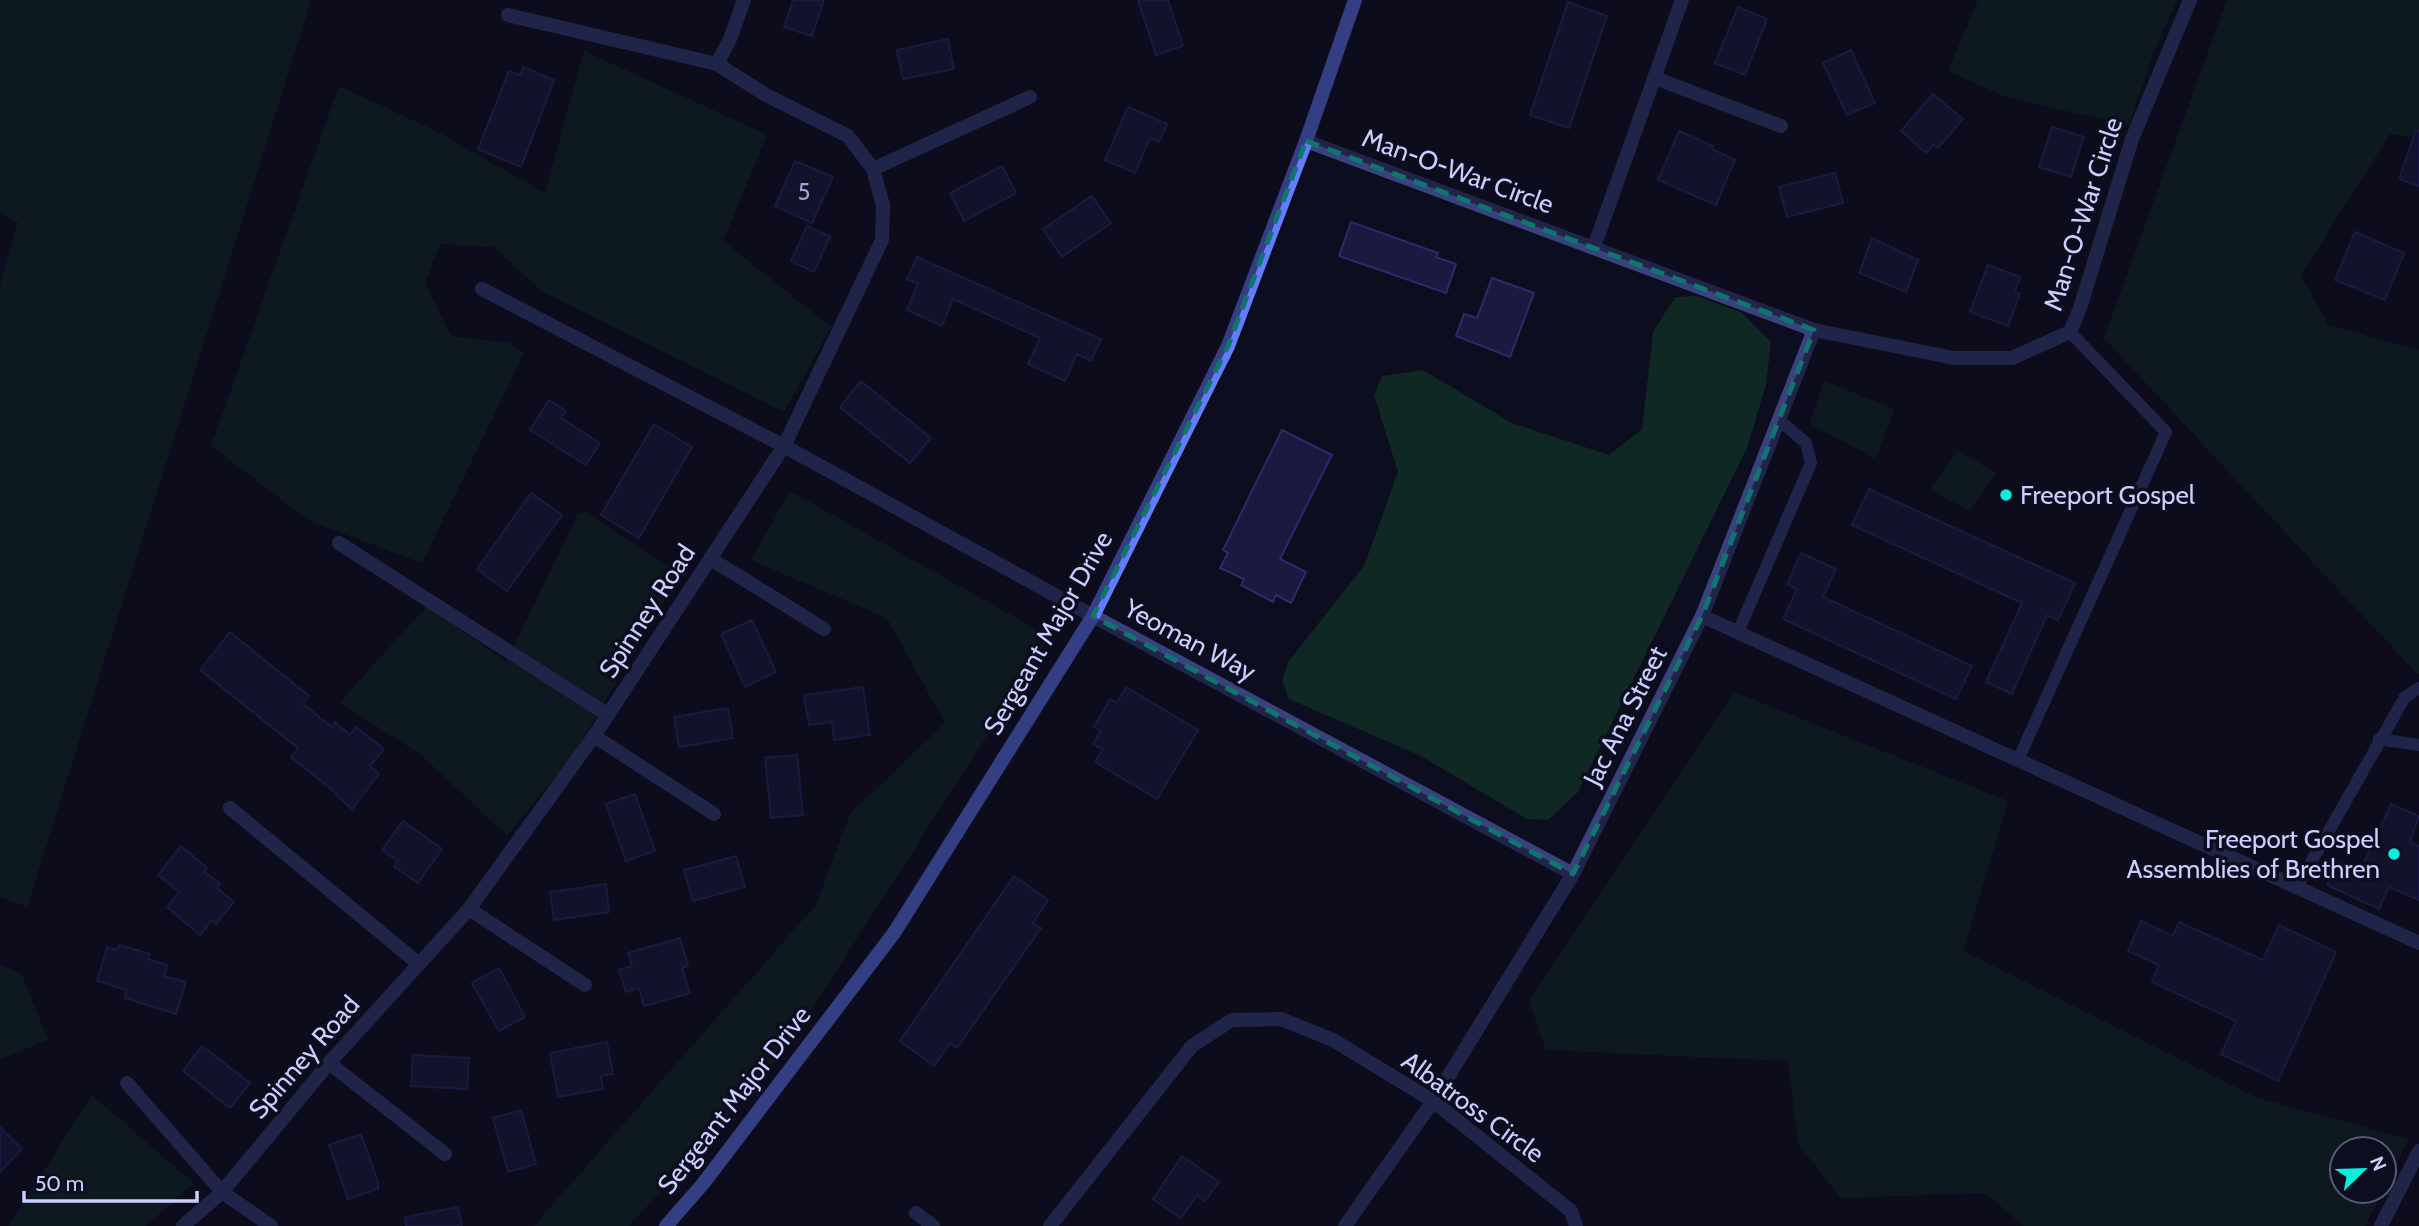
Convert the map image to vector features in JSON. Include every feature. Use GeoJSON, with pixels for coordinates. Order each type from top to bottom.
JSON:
{"type":"FeatureCollection","features":[{"type":"Feature","properties":{"kind":"street"},"geometry":{"type":"LineString","coordinates":[[717,64],[730,39],[744,0]]}},
{"type":"Feature","properties":{"kind":"street","name":"Sergeant Major Drive"},"geometry":{"type":"LineString","coordinates":[[666,1226],[702,1185],[894,933],[1093,616],[1228,346],[1306,141],[1355,0]]}},
{"type":"Feature","properties":{"kind":"street"},"geometry":{"type":"LineString","coordinates":[[1594,247],[1682,0]]}},
{"type":"Feature","properties":{"kind":"street","name":"Man-O-War Circle"},"geometry":{"type":"LineString","coordinates":[[1306,141],[1814,330],[1954,358],[2012,358],[2070,332],[2080,308],[2132,139],[2190,0]]}},
{"type":"Feature","properties":{"kind":"street","name":"Spinney Road"},"geometry":{"type":"LineString","coordinates":[[183,1226],[222,1192],[329,1063],[469,909],[594,736],[785,446],[882,240],[883,205],[873,169],[848,136],[766,95],[717,64],[508,15]]}},
{"type":"Feature","properties":{"kind":"street"},"geometry":{"type":"LineString","coordinates":[[1655,78],[1781,126]]}},
{"type":"Feature","properties":{"kind":"street"},"geometry":{"type":"LineString","coordinates":[[873,169],[1030,97]]}},
{"type":"Feature","properties":{"kind":"street","name":"Yeoman Way"},"geometry":{"type":"LineString","coordinates":[[482,289],[785,446],[1093,616],[1573,874]]}},
{"type":"Feature","properties":{"kind":"street","name":"Jac Ana Street"},"geometry":{"type":"LineString","coordinates":[[1345,1226],[1433,1101],[1573,874],[1702,616],[1814,330]]}},
{"type":"Feature","properties":{"kind":"street"},"geometry":{"type":"LineString","coordinates":[[339,543],[608,715]]}},
{"type":"Feature","properties":{"kind":"street"},"geometry":{"type":"LineString","coordinates":[[711,559],[824,629]]}},
{"type":"Feature","properties":{"kind":"street"},"geometry":{"type":"LineString","coordinates":[[1702,616],[2419,943]]}},
{"type":"Feature","properties":{"kind":"street"},"geometry":{"type":"LineString","coordinates":[[594,736],[714,814]]}},
{"type":"Feature","properties":{"kind":"street"},"geometry":{"type":"LineString","coordinates":[[230,808],[419,964]]}},
{"type":"Feature","properties":{"kind":"street"},"geometry":{"type":"LineString","coordinates":[[469,909],[584,985]]}},
{"type":"Feature","properties":{"kind":"street","name":"Albatross Circle"},"geometry":{"type":"LineString","coordinates":[[1049,1226],[1192,1046],[1231,1020],[1281,1019],[1333,1040],[1433,1101],[1571,1211],[1576,1226]]}},
{"type":"Feature","properties":{"kind":"street"},"geometry":{"type":"LineString","coordinates":[[329,1063],[445,1154]]}},
{"type":"Feature","properties":{"kind":"street"},"geometry":{"type":"LineString","coordinates":[[127,1083],[222,1192],[271,1226]]}},
{"type":"Feature","properties":{"kind":"street"},"geometry":{"type":"LineString","coordinates":[[2381,1226],[2419,1151]]}},
{"type":"Feature","properties":{"kind":"street"},"geometry":{"type":"LineString","coordinates":[[916,1213],[933,1226]]}},
{"type":"Feature","properties":{"kind":"lane"},"geometry":{"type":"LineString","coordinates":[[2018,760],[2166,432],[2070,332]]}},
{"type":"Feature","properties":{"kind":"lane"},"geometry":{"type":"LineString","coordinates":[[1738,632],[1811,463],[1806,443],[1779,420]]}},
{"type":"Feature","properties":{"kind":"lane"},"geometry":{"type":"LineString","coordinates":[[2297,887],[2404,697],[2419,688]]}},
{"type":"Feature","properties":{"kind":"lane"},"geometry":{"type":"LineString","coordinates":[[2379,739],[2419,745]]}},
{"type":"Feature","properties":{"kind":"highlighted area"},"geometry":{"type":"Polygon","coordinates":[[[1306,141],[1814,330],[1702,616],[1573,874],[1093,616],[1228,346],[1306,141]]]}},
{"type":"Feature","properties":{"kind":"green space"},"geometry":{"type":"Polygon","coordinates":[[[0,0],[311,0],[27,907],[0,897],[0,286],[18,222],[0,213],[0,0]]]}},
{"type":"Feature","properties":{"kind":"green space"},"geometry":{"type":"Polygon","coordinates":[[[1978,0],[2177,0],[2152,56],[2129,125],[2008,98],[1948,71],[1978,0]]]}},
{"type":"Feature","properties":{"kind":"green space"},"geometry":{"type":"Polygon","coordinates":[[[2227,0],[2419,0],[2419,138],[2390,134],[2301,275],[2328,325],[2419,350],[2419,673],[2104,338],[2227,0]]]}},
{"type":"Feature","properties":{"kind":"green space"},"geometry":{"type":"Polygon","coordinates":[[[584,51],[767,135],[723,241],[831,327],[784,412],[541,291],[494,247],[440,244],[425,283],[451,336],[510,343],[524,353],[422,563],[310,521],[211,446],[339,86],[434,130],[545,193],[584,51]]]}},
{"type":"Feature","properties":{"kind":"green space"},"geometry":{"type":"Polygon","coordinates":[[[1696,296],[1741,312],[1771,342],[1766,385],[1747,448],[1578,792],[1548,820],[1527,819],[1421,756],[1289,699],[1282,681],[1288,662],[1364,566],[1398,472],[1374,395],[1382,376],[1423,370],[1512,423],[1609,455],[1642,429],[1653,332],[1675,297],[1696,296]]]}},
{"type":"Feature","properties":{"kind":"green space"},"geometry":{"type":"Polygon","coordinates":[[[1824,381],[1894,409],[1876,459],[1810,424],[1824,381]]]}},
{"type":"Feature","properties":{"kind":"green space"},"geometry":{"type":"Polygon","coordinates":[[[1958,450],[1996,474],[1969,511],[1930,489],[1958,450]]]}},
{"type":"Feature","properties":{"kind":"green space"},"geometry":{"type":"Polygon","coordinates":[[[790,491],[1050,637],[781,1057],[629,1226],[534,1226],[816,905],[850,814],[945,723],[887,618],[751,560],[790,491]]]}},
{"type":"Feature","properties":{"kind":"green space"},"geometry":{"type":"Polygon","coordinates":[[[586,512],[680,574],[573,755],[507,835],[421,755],[340,702],[427,606],[506,662],[578,514],[586,512]]]}},
{"type":"Feature","properties":{"kind":"green space"},"geometry":{"type":"Polygon","coordinates":[[[1734,692],[2008,801],[1963,951],[2257,1098],[2394,1135],[2328,1135],[2328,1205],[2376,1205],[2365,1226],[2024,1226],[1986,1193],[1841,1198],[1798,1144],[1788,1061],[1546,1050],[1529,1001],[1734,692]]]}},
{"type":"Feature","properties":{"kind":"green space"},"geometry":{"type":"Polygon","coordinates":[[[0,965],[21,973],[48,1040],[0,1059],[0,965]]]}},
{"type":"Feature","properties":{"kind":"green space"},"geometry":{"type":"Polygon","coordinates":[[[92,1095],[193,1183],[146,1226],[9,1226],[92,1095]]]}},
{"type":"Feature","properties":{"kind":"green space"},"geometry":{"type":"Polygon","coordinates":[[[2398,1136],[2409,1139],[2398,1161],[2398,1136]]]}},
{"type":"Feature","properties":{"kind":"building"},"geometry":{"type":"Polygon","coordinates":[[[793,0],[824,0],[812,36],[784,27],[793,0]]]}},
{"type":"Feature","properties":{"kind":"building"},"geometry":{"type":"Polygon","coordinates":[[[1138,0],[1168,0],[1183,46],[1156,55],[1138,0]]]}},
{"type":"Feature","properties":{"kind":"building"},"geometry":{"type":"Polygon","coordinates":[[[1568,2],[1607,16],[1569,128],[1530,115],[1568,2]]]}},
{"type":"Feature","properties":{"kind":"building"},"geometry":{"type":"Polygon","coordinates":[[[1738,7],[1767,19],[1745,75],[1715,63],[1738,7]]]}},
{"type":"Feature","properties":{"kind":"building"},"geometry":{"type":"Polygon","coordinates":[[[948,39],[954,69],[903,79],[897,50],[948,39]]]}},
{"type":"Feature","properties":{"kind":"building"},"geometry":{"type":"Polygon","coordinates":[[[1851,50],[1875,103],[1847,115],[1823,63],[1851,50]]]}},
{"type":"Feature","properties":{"kind":"building"},"geometry":{"type":"Polygon","coordinates":[[[523,67],[554,80],[521,167],[478,149],[509,71],[520,75],[523,67]]]}},
{"type":"Feature","properties":{"kind":"building"},"geometry":{"type":"Polygon","coordinates":[[[1933,94],[1963,119],[1938,148],[1934,144],[1926,153],[1901,131],[1933,94]]]}},
{"type":"Feature","properties":{"kind":"building"},"geometry":{"type":"Polygon","coordinates":[[[1128,107],[1167,124],[1159,142],[1150,138],[1135,173],[1105,160],[1128,107]]]}},
{"type":"Feature","properties":{"kind":"building"},"geometry":{"type":"Polygon","coordinates":[[[2052,127],[2084,137],[2071,177],[2039,167],[2052,127]]]}},
{"type":"Feature","properties":{"kind":"building"},"geometry":{"type":"Polygon","coordinates":[[[2416,130],[2419,130],[2419,186],[2399,179],[2416,130]]]}},
{"type":"Feature","properties":{"kind":"building"},"geometry":{"type":"Polygon","coordinates":[[[1679,131],[1713,146],[1712,149],[1735,160],[1716,205],[1658,180],[1679,131]]]}},
{"type":"Feature","properties":{"kind":"building"},"geometry":{"type":"Polygon","coordinates":[[[795,161],[833,177],[812,223],[775,206],[795,161]]]}},
{"type":"Feature","properties":{"kind":"building"},"geometry":{"type":"Polygon","coordinates":[[[1002,166],[1016,193],[964,221],[950,193],[1002,166]]]}},
{"type":"Feature","properties":{"kind":"building"},"geometry":{"type":"Polygon","coordinates":[[[1835,173],[1843,203],[1787,217],[1779,187],[1835,173]]]}},
{"type":"Feature","properties":{"kind":"building"},"geometry":{"type":"Polygon","coordinates":[[[1092,196],[1111,223],[1062,257],[1043,229],[1092,196]]]}},
{"type":"Feature","properties":{"kind":"building"},"geometry":{"type":"Polygon","coordinates":[[[1351,222],[1438,253],[1436,257],[1456,264],[1446,293],[1339,256],[1351,222]]]}},
{"type":"Feature","properties":{"kind":"building"},"geometry":{"type":"Polygon","coordinates":[[[807,226],[830,236],[814,272],[791,261],[807,226]]]}},
{"type":"Feature","properties":{"kind":"building"},"geometry":{"type":"Polygon","coordinates":[[[2355,232],[2404,253],[2385,300],[2335,280],[2355,232]]]}},
{"type":"Feature","properties":{"kind":"building"},"geometry":{"type":"Polygon","coordinates":[[[1872,238],[1918,260],[1906,292],[1859,273],[1872,238]]]}},
{"type":"Feature","properties":{"kind":"building"},"geometry":{"type":"Polygon","coordinates":[[[917,257],[1101,339],[1091,361],[1077,354],[1065,381],[1028,364],[1040,338],[953,299],[942,326],[907,310],[918,284],[907,279],[917,257]]]}},
{"type":"Feature","properties":{"kind":"building"},"geometry":{"type":"Polygon","coordinates":[[[1988,265],[2020,277],[2015,291],[2020,294],[2008,326],[1970,312],[1988,265]]]}},
{"type":"Feature","properties":{"kind":"building"},"geometry":{"type":"Polygon","coordinates":[[[1492,278],[1534,293],[1510,357],[1456,336],[1464,314],[1477,318],[1492,278]]]}},
{"type":"Feature","properties":{"kind":"building"},"geometry":{"type":"Polygon","coordinates":[[[861,381],[931,438],[910,463],[840,407],[861,381]]]}},
{"type":"Feature","properties":{"kind":"building"},"geometry":{"type":"Polygon","coordinates":[[[549,400],[566,411],[561,418],[600,443],[586,465],[530,430],[549,400]]]}},
{"type":"Feature","properties":{"kind":"building"},"geometry":{"type":"Polygon","coordinates":[[[654,424],[692,447],[639,538],[601,515],[654,424]]]}},
{"type":"Feature","properties":{"kind":"building"},"geometry":{"type":"Polygon","coordinates":[[[1282,430],[1332,455],[1280,559],[1306,572],[1291,603],[1276,595],[1273,602],[1241,585],[1244,579],[1220,568],[1228,553],[1223,550],[1282,430]]]}},
{"type":"Feature","properties":{"kind":"building"},"geometry":{"type":"Polygon","coordinates":[[[1869,489],[2075,583],[2058,620],[2047,615],[2012,694],[1986,682],[2022,603],[1852,525],[1869,489]]]}},
{"type":"Feature","properties":{"kind":"building"},"geometry":{"type":"Polygon","coordinates":[[[531,493],[562,515],[507,591],[477,569],[531,493]]]}},
{"type":"Feature","properties":{"kind":"building"},"geometry":{"type":"Polygon","coordinates":[[[1801,553],[1836,569],[1823,597],[1972,666],[1956,699],[1783,619],[1797,589],[1787,584],[1801,553]]]}},
{"type":"Feature","properties":{"kind":"building"},"geometry":{"type":"Polygon","coordinates":[[[752,620],[776,672],[745,687],[721,634],[752,620]]]}},
{"type":"Feature","properties":{"kind":"building"},"geometry":{"type":"Polygon","coordinates":[[[230,632],[309,696],[303,704],[332,727],[335,722],[350,735],[356,727],[384,749],[370,766],[379,774],[352,809],[291,757],[298,748],[200,670],[230,632]]]}},
{"type":"Feature","properties":{"kind":"building"},"geometry":{"type":"Polygon","coordinates":[[[863,687],[870,735],[834,740],[832,722],[809,725],[804,695],[863,687]]]}},
{"type":"Feature","properties":{"kind":"building"},"geometry":{"type":"Polygon","coordinates":[[[1126,687],[1198,730],[1157,799],[1095,762],[1103,749],[1093,744],[1101,731],[1094,727],[1110,699],[1117,703],[1126,687]]]}},
{"type":"Feature","properties":{"kind":"building"},"geometry":{"type":"Polygon","coordinates":[[[728,708],[733,738],[679,747],[674,717],[728,708]]]}},
{"type":"Feature","properties":{"kind":"building"},"geometry":{"type":"Polygon","coordinates":[[[797,755],[803,815],[771,818],[765,758],[797,755]]]}},
{"type":"Feature","properties":{"kind":"building"},"geometry":{"type":"Polygon","coordinates":[[[635,794],[655,851],[626,861],[606,804],[635,794]]]}},
{"type":"Feature","properties":{"kind":"building","name":"Freeport Gospel Assemblies of Brethren"},"geometry":{"type":"Polygon","coordinates":[[[2391,804],[2419,816],[2410,842],[2419,846],[2419,900],[2389,887],[2379,909],[2327,885],[2338,861],[2360,872],[2391,804]]]}},
{"type":"Feature","properties":{"kind":"building"},"geometry":{"type":"Polygon","coordinates":[[[403,821],[442,849],[418,883],[394,867],[398,861],[382,850],[403,821]]]}},
{"type":"Feature","properties":{"kind":"building"},"geometry":{"type":"Polygon","coordinates":[[[181,846],[207,868],[204,872],[220,884],[217,888],[234,902],[216,924],[212,920],[200,935],[167,907],[179,892],[158,875],[181,846]]]}},
{"type":"Feature","properties":{"kind":"building"},"geometry":{"type":"Polygon","coordinates":[[[736,856],[745,887],[693,901],[684,870],[736,856]]]}},
{"type":"Feature","properties":{"kind":"building"},"geometry":{"type":"Polygon","coordinates":[[[1014,876],[1048,900],[1033,923],[1041,928],[957,1048],[950,1043],[934,1066],[900,1041],[1014,876]]]}},
{"type":"Feature","properties":{"kind":"building"},"geometry":{"type":"Polygon","coordinates":[[[606,884],[609,912],[554,920],[550,892],[606,884]]]}},
{"type":"Feature","properties":{"kind":"building"},"geometry":{"type":"Polygon","coordinates":[[[2141,921],[2173,936],[2179,922],[2263,960],[2279,925],[2336,952],[2278,1081],[2221,1054],[2236,1021],[2152,982],[2159,965],[2128,951],[2141,921]]]}},
{"type":"Feature","properties":{"kind":"building"},"geometry":{"type":"Polygon","coordinates":[[[680,938],[688,966],[682,968],[690,993],[644,1006],[639,988],[626,992],[619,970],[632,966],[628,953],[680,938]]]}},
{"type":"Feature","properties":{"kind":"building"},"geometry":{"type":"Polygon","coordinates":[[[119,945],[150,954],[148,959],[167,965],[164,976],[186,982],[176,1014],[125,998],[127,990],[97,981],[107,947],[117,950],[119,945]]]}},
{"type":"Feature","properties":{"kind":"building"},"geometry":{"type":"Polygon","coordinates":[[[499,968],[525,1017],[499,1031],[472,983],[499,968]]]}},
{"type":"Feature","properties":{"kind":"building"},"geometry":{"type":"Polygon","coordinates":[[[607,1042],[613,1074],[601,1076],[603,1089],[558,1097],[550,1053],[607,1042]]]}},
{"type":"Feature","properties":{"kind":"building"},"geometry":{"type":"Polygon","coordinates":[[[202,1046],[250,1083],[230,1108],[183,1071],[202,1046]]]}},
{"type":"Feature","properties":{"kind":"building"},"geometry":{"type":"Polygon","coordinates":[[[413,1055],[469,1058],[467,1089],[411,1086],[413,1055]]]}},
{"type":"Feature","properties":{"kind":"building"},"geometry":{"type":"Polygon","coordinates":[[[521,1110],[536,1164],[508,1172],[493,1118],[521,1110]]]}},
{"type":"Feature","properties":{"kind":"building"},"geometry":{"type":"Polygon","coordinates":[[[0,1127],[22,1149],[0,1172],[0,1127]]]}},
{"type":"Feature","properties":{"kind":"building"},"geometry":{"type":"Polygon","coordinates":[[[361,1134],[378,1189],[348,1199],[329,1145],[361,1134]]]}},
{"type":"Feature","properties":{"kind":"building"},"geometry":{"type":"Polygon","coordinates":[[[1182,1156],[1219,1182],[1205,1201],[1197,1195],[1181,1218],[1153,1199],[1182,1156]]]}},
{"type":"Feature","properties":{"kind":"building"},"geometry":{"type":"Polygon","coordinates":[[[458,1207],[462,1226],[406,1226],[405,1217],[458,1207]]]}},
{"type":"Feature","properties":{"kind":"place","name":"Freeport Gospel"},"geometry":{"type":"Point","coordinates":[2006,495]}},
{"type":"Feature","properties":{"kind":"place","name":"Freeport Gospel Assemblies of Brethren"},"geometry":{"type":"Point","coordinates":[2394,854]}}]}
